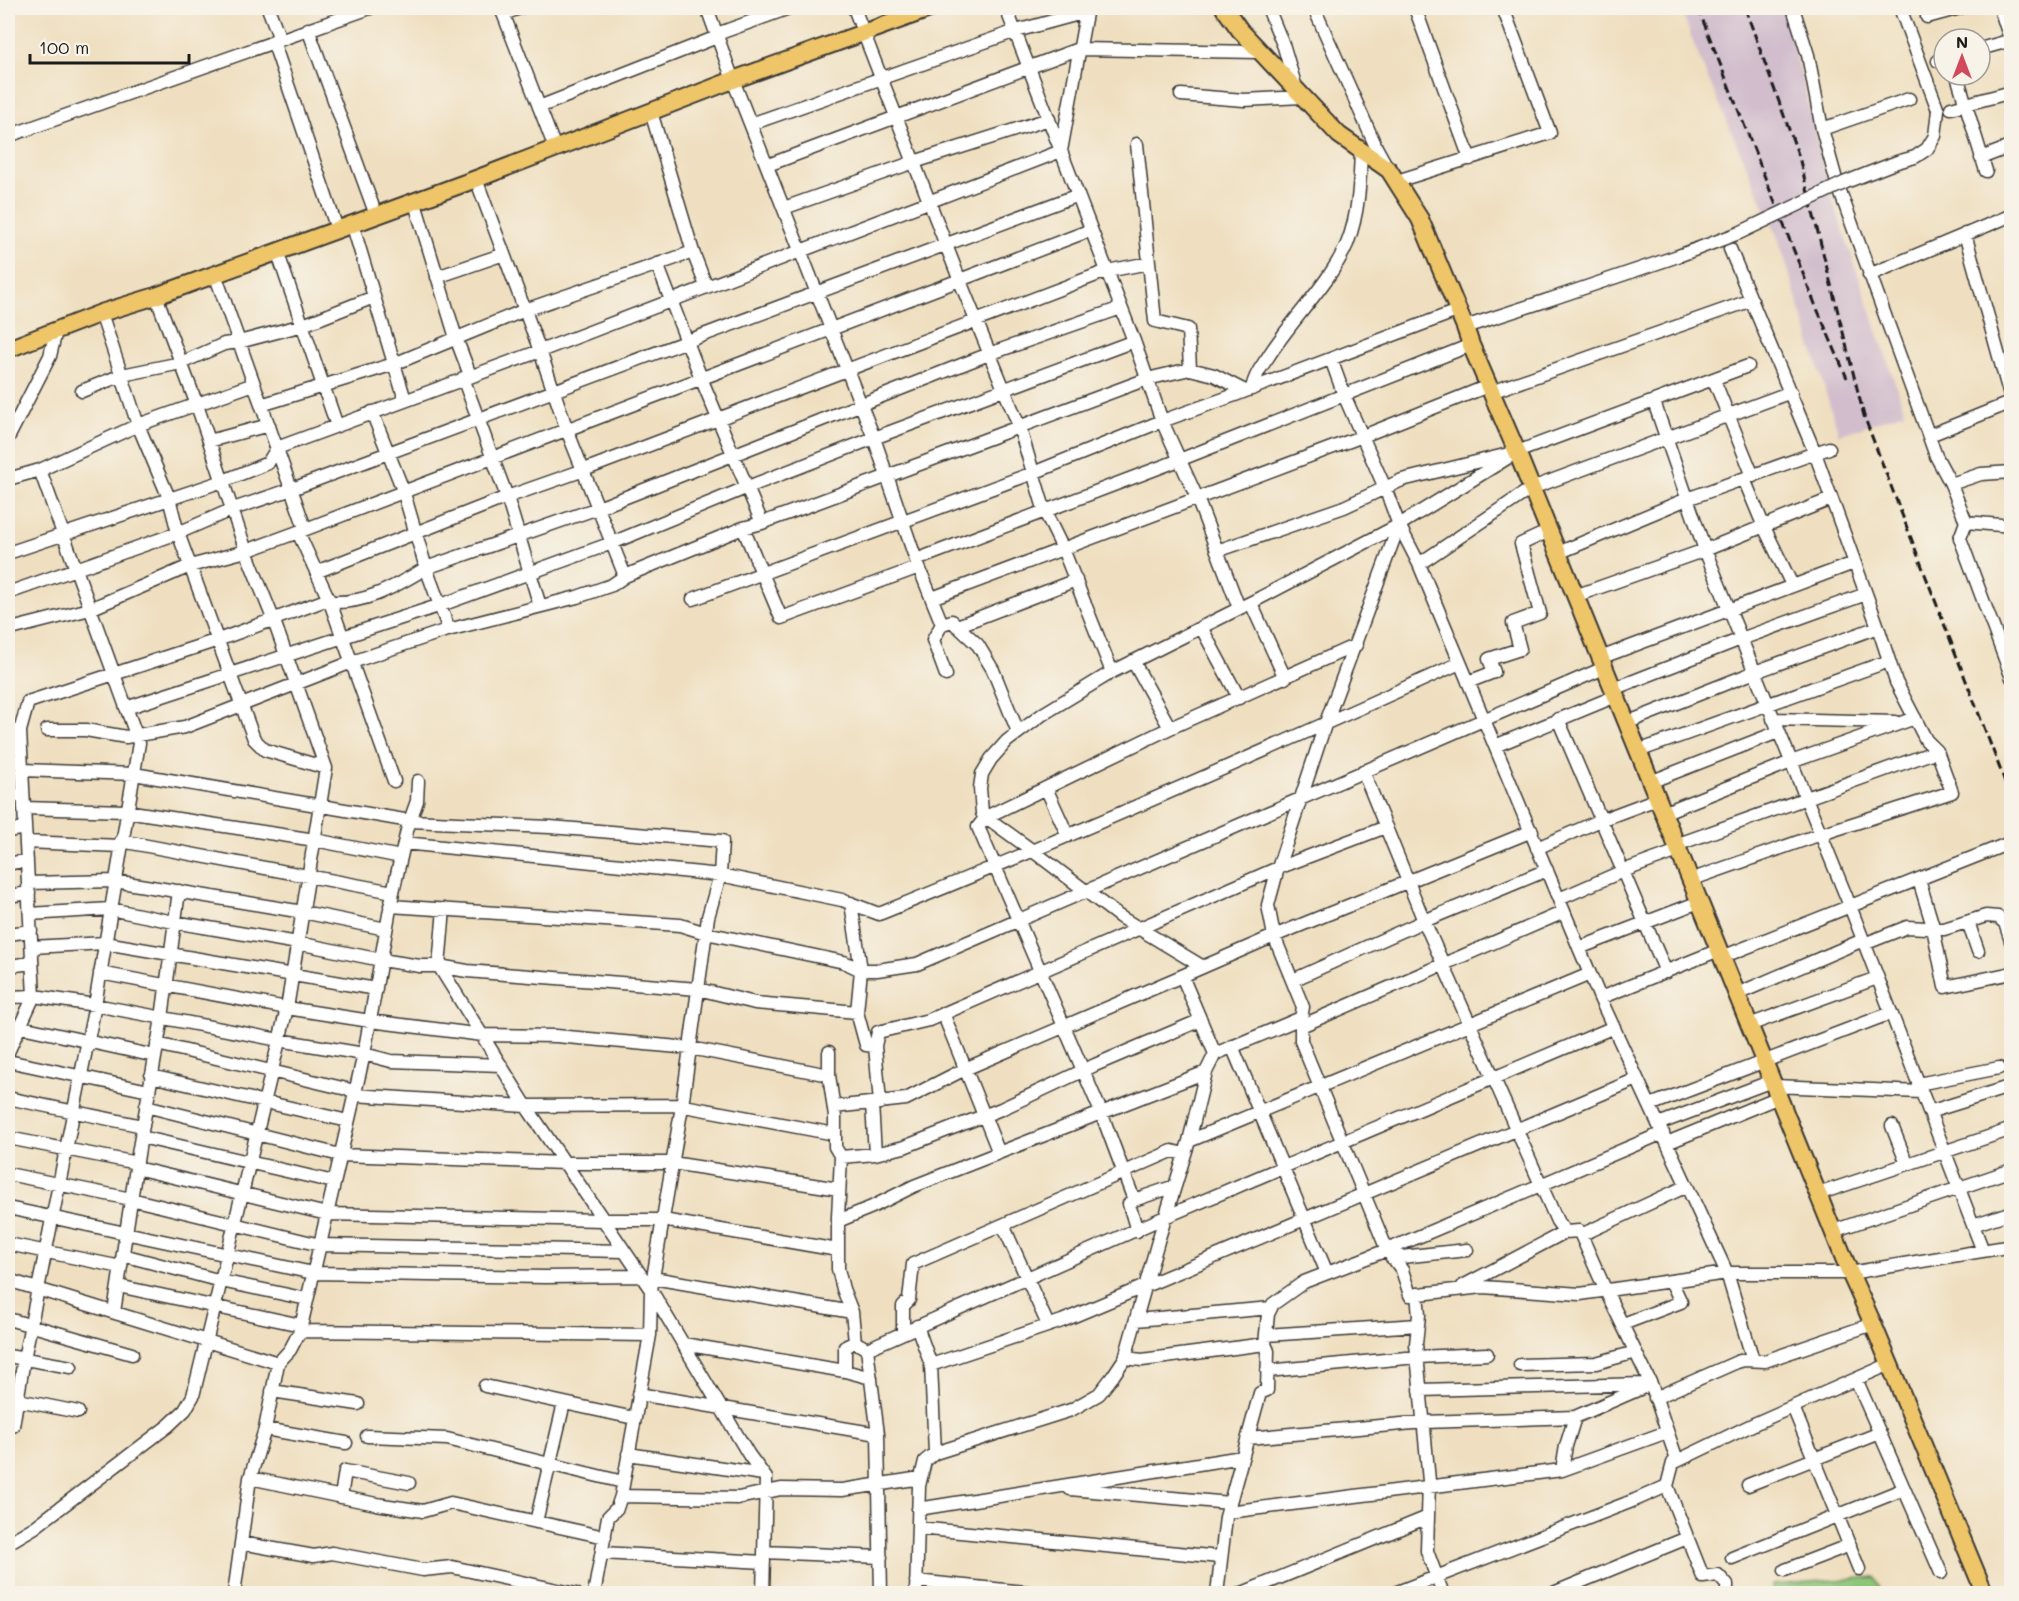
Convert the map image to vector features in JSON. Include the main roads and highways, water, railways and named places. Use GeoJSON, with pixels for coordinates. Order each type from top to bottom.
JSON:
{"type":"FeatureCollection","features":[{"type":"Feature","properties":{"kind":"main road"},"geometry":{"type":"LineString","coordinates":[[8,349],[101,313],[156,296],[476,179],[733,80],[932,8]]}},
{"type":"Feature","properties":{"kind":"main road"},"geometry":{"type":"LineString","coordinates":[[1224,8],[1240,30],[1339,135],[1361,149],[1393,176],[1420,219],[1471,345],[1518,452],[1850,1273],[1874,1324],[1985,1593]]}},
{"type":"Feature","properties":{"kind":"railway"},"geometry":{"type":"LineString","coordinates":[[1698,8],[1815,304],[1847,378]]}},
{"type":"Feature","properties":{"kind":"railway"},"geometry":{"type":"LineString","coordinates":[[1745,8],[1799,157],[1864,416],[2012,800]]}}]}
